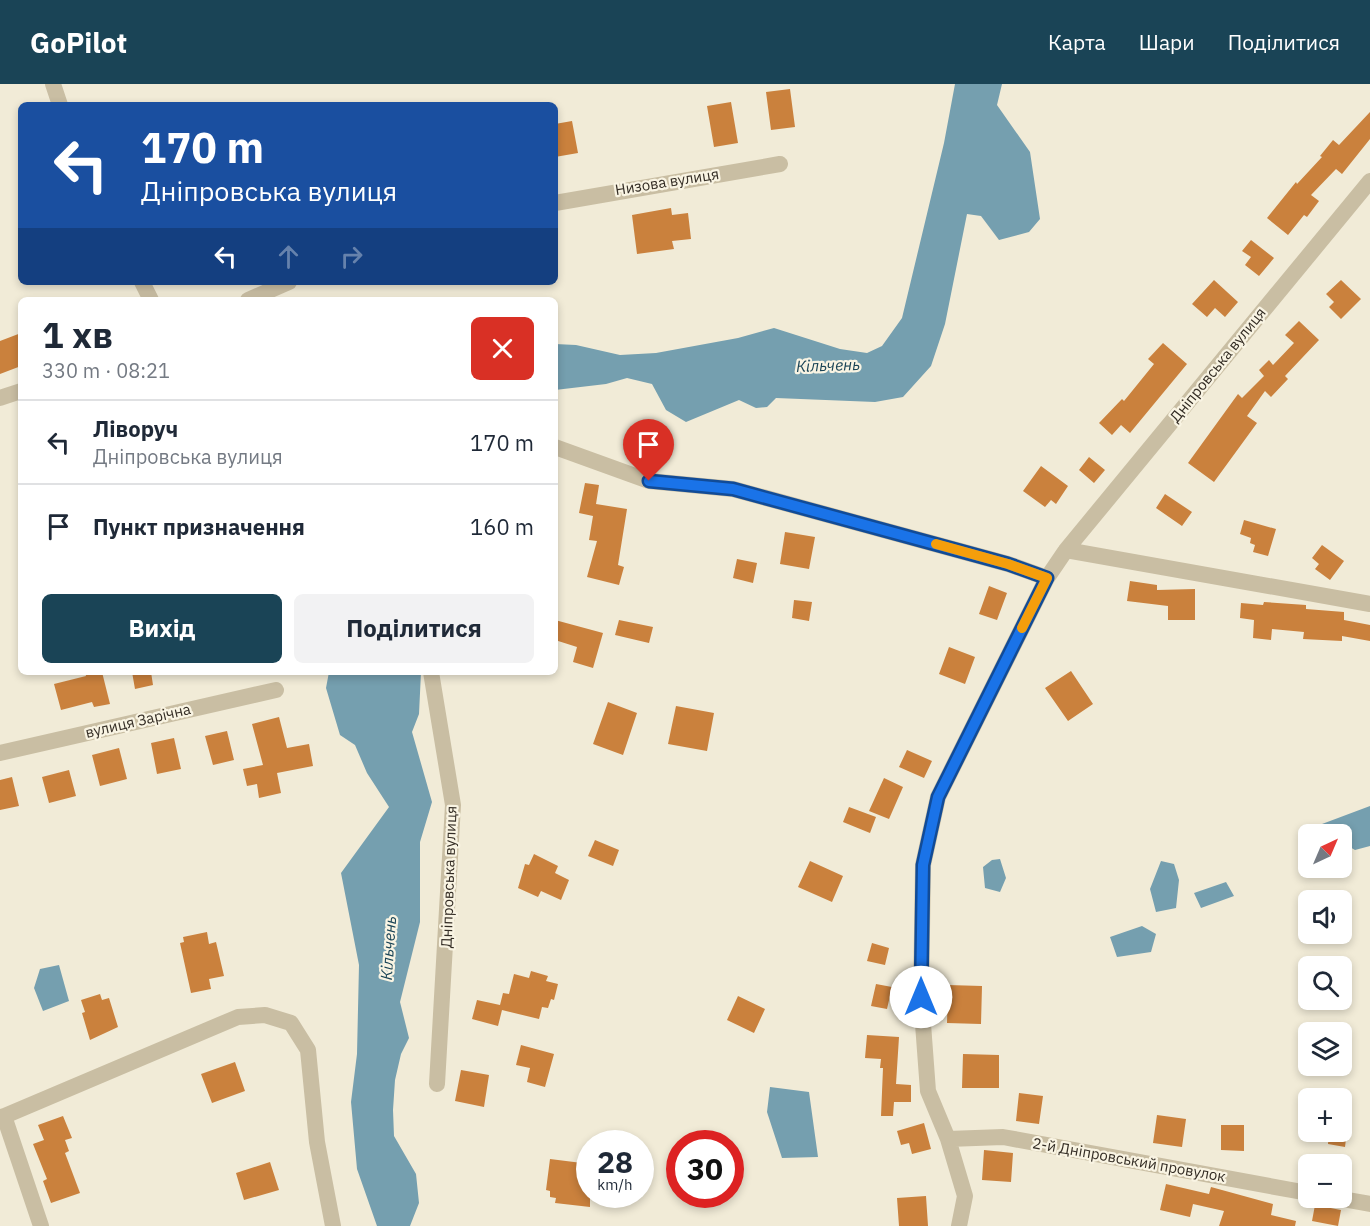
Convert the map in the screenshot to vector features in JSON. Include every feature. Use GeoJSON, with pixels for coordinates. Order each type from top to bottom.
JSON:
{"type":"FeatureCollection","features":[{"type":"Feature","properties":{"kind":"street"},"geometry":{"type":"LineString","coordinates":[[53,84],[59,102]]}},
{"type":"Feature","properties":{"kind":"street","name":"Низова вулиця"},"geometry":{"type":"LineString","coordinates":[[558,202],[780,164]]}},
{"type":"Feature","properties":{"kind":"street","name":"Дніпровська вулиця"},"geometry":{"type":"LineString","coordinates":[[959,1226],[965,1196],[948,1139],[928,1090],[921,997],[923,865],[938,797],[1047,578],[1066,550],[1370,181]]}},
{"type":"Feature","properties":{"kind":"street"},"geometry":{"type":"LineString","coordinates":[[255,297],[282,285]]}},
{"type":"Feature","properties":{"kind":"street"},"geometry":{"type":"LineString","coordinates":[[0,398],[18,392]]}},
{"type":"Feature","properties":{"kind":"street"},"geometry":{"type":"LineString","coordinates":[[558,448],[649,481],[733,489],[1008,564],[1047,578]]}},
{"type":"Feature","properties":{"kind":"street"},"geometry":{"type":"LineString","coordinates":[[1066,550],[1370,604]]}},
{"type":"Feature","properties":{"kind":"street","name":"Дніпровська вулиця"},"geometry":{"type":"LineString","coordinates":[[432,675],[439,706],[453,805],[437,1084]]}},
{"type":"Feature","properties":{"kind":"street","name":"вулиця Зарічна"},"geometry":{"type":"LineString","coordinates":[[0,753],[276,690]]}},
{"type":"Feature","properties":{"kind":"street"},"geometry":{"type":"LineString","coordinates":[[41,1226],[2,1117],[238,1017],[265,1015],[291,1023],[308,1050],[317,1142],[333,1226]]}},
{"type":"Feature","properties":{"kind":"street","name":"2-й Дніпровський провулок"},"geometry":{"type":"LineString","coordinates":[[948,1139],[1003,1137],[1298,1191]]}},
{"type":"Feature","properties":{"kind":"street"},"geometry":{"type":"LineString","coordinates":[[1352,1201],[1370,1204]]}},
{"type":"Feature","properties":{"kind":"water","name":"Кільчень"},"geometry":{"type":"Polygon","coordinates":[[[955,84],[1002,84],[997,105],[1030,152],[1040,219],[1029,232],[999,240],[981,216],[967,214],[945,324],[931,366],[903,397],[875,402],[776,398],[767,407],[756,408],[739,400],[686,422],[666,410],[652,384],[627,378],[606,384],[558,390],[558,344],[576,345],[620,355],[656,353],[738,338],[774,328],[840,349],[867,353],[882,346],[902,318],[944,143],[955,84]]]}},
{"type":"Feature","properties":{"kind":"water","name":"Кільчень"},"geometry":{"type":"Polygon","coordinates":[[[328,675],[421,675],[419,714],[412,732],[432,802],[420,842],[420,922],[400,1002],[409,1038],[401,1054],[395,1080],[393,1110],[394,1136],[416,1174],[419,1203],[410,1226],[377,1226],[357,1169],[351,1102],[357,1054],[359,965],[341,873],[389,807],[367,773],[355,745],[340,735],[326,688],[328,675]]]}},
{"type":"Feature","properties":{"kind":"water"},"geometry":{"type":"Polygon","coordinates":[[[1370,806],[1370,846],[1355,850],[1352,848],[1352,824],[1322,824],[1370,806]]]}},
{"type":"Feature","properties":{"kind":"water"},"geometry":{"type":"Polygon","coordinates":[[[1000,859],[1006,878],[1000,892],[985,888],[983,867],[992,860],[1000,859]]]}},
{"type":"Feature","properties":{"kind":"water"},"geometry":{"type":"Polygon","coordinates":[[[1161,861],[1174,864],[1179,880],[1176,908],[1156,912],[1150,889],[1161,861]]]}},
{"type":"Feature","properties":{"kind":"water"},"geometry":{"type":"Polygon","coordinates":[[[1226,882],[1234,896],[1201,908],[1194,893],[1226,882]]]}},
{"type":"Feature","properties":{"kind":"water"},"geometry":{"type":"Polygon","coordinates":[[[1142,926],[1156,934],[1151,952],[1117,957],[1110,937],[1142,926]]]}},
{"type":"Feature","properties":{"kind":"water"},"geometry":{"type":"Polygon","coordinates":[[[59,965],[69,1001],[43,1011],[34,988],[40,969],[59,965]]]}},
{"type":"Feature","properties":{"kind":"water"},"geometry":{"type":"Polygon","coordinates":[[[770,1087],[809,1092],[818,1157],[782,1158],[767,1112],[770,1087]]]}},
{"type":"Feature","properties":{"kind":"building"},"geometry":{"type":"Polygon","coordinates":[[[790,89],[795,127],[771,130],[766,92],[790,89]]]}},
{"type":"Feature","properties":{"kind":"building"},"geometry":{"type":"Polygon","coordinates":[[[731,102],[738,143],[714,147],[707,106],[731,102]]]}},
{"type":"Feature","properties":{"kind":"building"},"geometry":{"type":"Polygon","coordinates":[[[1370,112],[1370,139],[1342,174],[1336,169],[1311,195],[1319,201],[1307,217],[1304,215],[1288,235],[1267,218],[1296,182],[1297,184],[1322,157],[1320,156],[1333,140],[1339,145],[1370,112]]]}},
{"type":"Feature","properties":{"kind":"building"},"geometry":{"type":"Polygon","coordinates":[[[572,121],[578,153],[558,156],[558,123],[572,121]]]}},
{"type":"Feature","properties":{"kind":"building"},"geometry":{"type":"Polygon","coordinates":[[[671,208],[672,215],[688,213],[691,239],[672,241],[674,249],[637,254],[632,215],[671,208]]]}},
{"type":"Feature","properties":{"kind":"building"},"geometry":{"type":"Polygon","coordinates":[[[1251,240],[1274,258],[1259,276],[1245,265],[1251,257],[1242,251],[1251,240]]]}},
{"type":"Feature","properties":{"kind":"building"},"geometry":{"type":"Polygon","coordinates":[[[1214,280],[1238,302],[1225,317],[1215,308],[1207,317],[1192,304],[1214,280]]]}},
{"type":"Feature","properties":{"kind":"building"},"geometry":{"type":"Polygon","coordinates":[[[1341,280],[1361,299],[1341,319],[1329,307],[1334,302],[1326,294],[1341,280]]]}},
{"type":"Feature","properties":{"kind":"building"},"geometry":{"type":"Polygon","coordinates":[[[1299,321],[1319,340],[1285,376],[1288,379],[1271,397],[1265,391],[1247,416],[1257,423],[1214,482],[1188,463],[1238,394],[1242,398],[1264,376],[1259,370],[1269,360],[1273,365],[1294,343],[1285,335],[1299,321]]]}},
{"type":"Feature","properties":{"kind":"building"},"geometry":{"type":"Polygon","coordinates":[[[18,334],[18,367],[0,374],[0,341],[18,334]]]}},
{"type":"Feature","properties":{"kind":"building"},"geometry":{"type":"Polygon","coordinates":[[[1163,343],[1187,364],[1130,433],[1121,425],[1112,435],[1099,423],[1122,399],[1124,401],[1154,364],[1148,359],[1163,343]]]}},
{"type":"Feature","properties":{"kind":"building"},"geometry":{"type":"Polygon","coordinates":[[[1089,457],[1105,470],[1094,483],[1079,470],[1089,457]]]}},
{"type":"Feature","properties":{"kind":"building"},"geometry":{"type":"Polygon","coordinates":[[[1041,466],[1068,486],[1056,504],[1051,500],[1045,507],[1023,491],[1041,466]]]}},
{"type":"Feature","properties":{"kind":"building"},"geometry":{"type":"Polygon","coordinates":[[[585,483],[599,485],[596,504],[627,509],[618,565],[624,567],[619,585],[587,577],[597,541],[589,540],[593,516],[579,513],[585,483]]]}},
{"type":"Feature","properties":{"kind":"building"},"geometry":{"type":"Polygon","coordinates":[[[1165,494],[1192,512],[1182,526],[1156,508],[1165,494]]]}},
{"type":"Feature","properties":{"kind":"building"},"geometry":{"type":"Polygon","coordinates":[[[1244,520],[1276,529],[1268,556],[1253,552],[1255,545],[1250,543],[1251,538],[1240,534],[1244,520]]]}},
{"type":"Feature","properties":{"kind":"building"},"geometry":{"type":"Polygon","coordinates":[[[785,532],[815,537],[809,569],[780,564],[785,532]]]}},
{"type":"Feature","properties":{"kind":"building"},"geometry":{"type":"Polygon","coordinates":[[[1322,545],[1344,561],[1330,580],[1315,569],[1319,564],[1312,558],[1322,545]]]}},
{"type":"Feature","properties":{"kind":"building"},"geometry":{"type":"Polygon","coordinates":[[[737,559],[757,563],[753,583],[733,578],[737,559]]]}},
{"type":"Feature","properties":{"kind":"building"},"geometry":{"type":"Polygon","coordinates":[[[1130,581],[1157,585],[1157,590],[1195,589],[1195,620],[1168,620],[1168,606],[1127,601],[1130,581]]]}},
{"type":"Feature","properties":{"kind":"building"},"geometry":{"type":"Polygon","coordinates":[[[989,586],[1007,593],[997,620],[979,614],[989,586]]]}},
{"type":"Feature","properties":{"kind":"building"},"geometry":{"type":"Polygon","coordinates":[[[794,600],[812,602],[809,621],[792,618],[794,600]]]}},
{"type":"Feature","properties":{"kind":"building"},"geometry":{"type":"Polygon","coordinates":[[[1264,602],[1306,605],[1306,609],[1344,612],[1344,620],[1370,625],[1370,641],[1342,636],[1342,641],[1303,639],[1304,632],[1272,629],[1271,640],[1253,638],[1254,620],[1240,618],[1241,603],[1263,605],[1264,602]]]}},
{"type":"Feature","properties":{"kind":"building"},"geometry":{"type":"Polygon","coordinates":[[[619,620],[653,627],[649,643],[615,635],[619,620]]]}},
{"type":"Feature","properties":{"kind":"building"},"geometry":{"type":"Polygon","coordinates":[[[558,621],[603,633],[593,668],[573,662],[577,647],[558,641],[558,621]]]}},
{"type":"Feature","properties":{"kind":"building"},"geometry":{"type":"Polygon","coordinates":[[[949,647],[975,657],[965,684],[939,674],[949,647]]]}},
{"type":"Feature","properties":{"kind":"building"},"geometry":{"type":"Polygon","coordinates":[[[1071,671],[1093,704],[1068,721],[1045,688],[1071,671]]]}},
{"type":"Feature","properties":{"kind":"building"},"geometry":{"type":"Polygon","coordinates":[[[103,675],[110,704],[94,707],[92,702],[61,710],[54,684],[86,676],[103,675]]]}},
{"type":"Feature","properties":{"kind":"building"},"geometry":{"type":"Polygon","coordinates":[[[133,675],[151,675],[153,685],[135,689],[133,675]]]}},
{"type":"Feature","properties":{"kind":"building"},"geometry":{"type":"Polygon","coordinates":[[[608,702],[637,713],[623,755],[593,744],[608,702]]]}},
{"type":"Feature","properties":{"kind":"building"},"geometry":{"type":"Polygon","coordinates":[[[676,706],[714,713],[707,751],[668,744],[676,706]]]}},
{"type":"Feature","properties":{"kind":"building"},"geometry":{"type":"Polygon","coordinates":[[[279,717],[287,748],[309,744],[313,766],[277,773],[281,793],[259,798],[257,784],[247,786],[243,769],[263,765],[252,724],[279,717]]]}},
{"type":"Feature","properties":{"kind":"building"},"geometry":{"type":"Polygon","coordinates":[[[227,731],[234,760],[213,765],[205,736],[227,731]]]}},
{"type":"Feature","properties":{"kind":"building"},"geometry":{"type":"Polygon","coordinates":[[[174,738],[181,769],[157,774],[151,743],[174,738]]]}},
{"type":"Feature","properties":{"kind":"building"},"geometry":{"type":"Polygon","coordinates":[[[119,748],[127,779],[100,786],[92,755],[119,748]]]}},
{"type":"Feature","properties":{"kind":"building"},"geometry":{"type":"Polygon","coordinates":[[[907,750],[932,761],[924,778],[899,767],[907,750]]]}},
{"type":"Feature","properties":{"kind":"building"},"geometry":{"type":"Polygon","coordinates":[[[69,770],[76,796],[49,803],[42,777],[69,770]]]}},
{"type":"Feature","properties":{"kind":"building"},"geometry":{"type":"Polygon","coordinates":[[[12,777],[19,806],[0,810],[0,780],[12,777]]]}},
{"type":"Feature","properties":{"kind":"building"},"geometry":{"type":"Polygon","coordinates":[[[884,778],[903,787],[889,819],[869,811],[884,778]]]}},
{"type":"Feature","properties":{"kind":"building"},"geometry":{"type":"Polygon","coordinates":[[[849,807],[876,817],[870,833],[843,822],[849,807]]]}},
{"type":"Feature","properties":{"kind":"building"},"geometry":{"type":"Polygon","coordinates":[[[595,840],[619,850],[613,866],[588,856],[595,840]]]}},
{"type":"Feature","properties":{"kind":"building"},"geometry":{"type":"Polygon","coordinates":[[[534,854],[558,866],[555,873],[569,880],[561,900],[541,891],[538,897],[518,888],[525,864],[529,865],[534,854]]]}},
{"type":"Feature","properties":{"kind":"building"},"geometry":{"type":"Polygon","coordinates":[[[810,861],[843,876],[832,902],[798,887],[810,861]]]}},
{"type":"Feature","properties":{"kind":"building"},"geometry":{"type":"Polygon","coordinates":[[[207,932],[209,944],[216,942],[224,976],[209,979],[211,989],[191,993],[180,943],[184,942],[183,937],[207,932]]]}},
{"type":"Feature","properties":{"kind":"building"},"geometry":{"type":"Polygon","coordinates":[[[872,943],[889,948],[885,965],[867,961],[872,943]]]}},
{"type":"Feature","properties":{"kind":"building"},"geometry":{"type":"Polygon","coordinates":[[[531,971],[548,976],[546,981],[558,984],[554,1000],[551,999],[548,1008],[542,1007],[539,1019],[502,1010],[498,1026],[472,1019],[477,1000],[500,1005],[503,993],[509,994],[514,974],[529,978],[531,971]]]}},
{"type":"Feature","properties":{"kind":"building"},"geometry":{"type":"Polygon","coordinates":[[[876,984],[892,987],[887,1009],[871,1006],[876,984]]]}},
{"type":"Feature","properties":{"kind":"building"},"geometry":{"type":"Polygon","coordinates":[[[948,985],[982,986],[981,1024],[947,1023],[948,985]]]}},
{"type":"Feature","properties":{"kind":"building"},"geometry":{"type":"Polygon","coordinates":[[[100,994],[102,1000],[109,998],[118,1027],[90,1040],[82,1013],[85,1012],[81,1000],[100,994]]]}},
{"type":"Feature","properties":{"kind":"building"},"geometry":{"type":"Polygon","coordinates":[[[738,996],[765,1009],[754,1033],[727,1020],[738,996]]]}},
{"type":"Feature","properties":{"kind":"building"},"geometry":{"type":"Polygon","coordinates":[[[867,1035],[899,1037],[896,1084],[911,1085],[911,1102],[894,1102],[893,1116],[881,1116],[883,1068],[880,1068],[881,1059],[865,1058],[867,1035]]]}},
{"type":"Feature","properties":{"kind":"building"},"geometry":{"type":"Polygon","coordinates":[[[521,1045],[554,1054],[545,1087],[527,1082],[530,1068],[516,1065],[521,1045]]]}},
{"type":"Feature","properties":{"kind":"building"},"geometry":{"type":"Polygon","coordinates":[[[963,1054],[999,1055],[999,1088],[962,1088],[963,1054]]]}},
{"type":"Feature","properties":{"kind":"building"},"geometry":{"type":"Polygon","coordinates":[[[235,1062],[245,1091],[212,1103],[201,1074],[235,1062]]]}},
{"type":"Feature","properties":{"kind":"building"},"geometry":{"type":"Polygon","coordinates":[[[461,1070],[489,1075],[484,1107],[455,1101],[461,1070]]]}},
{"type":"Feature","properties":{"kind":"building"},"geometry":{"type":"Polygon","coordinates":[[[1019,1093],[1043,1096],[1039,1124],[1016,1121],[1019,1093]]]}},
{"type":"Feature","properties":{"kind":"building"},"geometry":{"type":"Polygon","coordinates":[[[1157,1115],[1186,1119],[1182,1147],[1153,1143],[1157,1115]]]}},
{"type":"Feature","properties":{"kind":"building"},"geometry":{"type":"Polygon","coordinates":[[[63,1116],[72,1138],[65,1140],[69,1151],[65,1153],[80,1193],[51,1203],[43,1181],[47,1179],[33,1144],[44,1140],[38,1125],[63,1116]]]}},
{"type":"Feature","properties":{"kind":"building"},"geometry":{"type":"Polygon","coordinates":[[[924,1123],[931,1149],[912,1154],[909,1143],[901,1145],[897,1131],[924,1123]]]}},
{"type":"Feature","properties":{"kind":"building"},"geometry":{"type":"Polygon","coordinates":[[[1221,1125],[1244,1125],[1244,1151],[1221,1150],[1221,1125]]]}},
{"type":"Feature","properties":{"kind":"building"},"geometry":{"type":"Polygon","coordinates":[[[1328,1142],[1346,1142],[1345,1147],[1328,1144],[1328,1142]]]}},
{"type":"Feature","properties":{"kind":"building"},"geometry":{"type":"Polygon","coordinates":[[[984,1150],[1013,1153],[1011,1182],[982,1180],[984,1150]]]}},
{"type":"Feature","properties":{"kind":"building"},"geometry":{"type":"Polygon","coordinates":[[[550,1159],[576,1162],[576,1205],[555,1203],[556,1198],[550,1197],[550,1191],[546,1190],[550,1159]]]}},
{"type":"Feature","properties":{"kind":"building"},"geometry":{"type":"Polygon","coordinates":[[[270,1162],[279,1190],[244,1200],[236,1173],[270,1162]]]}},
{"type":"Feature","properties":{"kind":"building"},"geometry":{"type":"Polygon","coordinates":[[[1166,1184],[1209,1194],[1211,1187],[1273,1204],[1271,1215],[1296,1221],[1295,1226],[1219,1226],[1224,1211],[1193,1204],[1190,1217],[1160,1210],[1166,1184]]]}},
{"type":"Feature","properties":{"kind":"building"},"geometry":{"type":"Polygon","coordinates":[[[926,1196],[928,1226],[899,1226],[897,1198],[926,1196]]]}},
{"type":"Feature","properties":{"kind":"building"},"geometry":{"type":"Polygon","coordinates":[[[1314,1208],[1341,1210],[1338,1226],[1312,1221],[1314,1208]]]}},
{"type":"Feature","properties":{"kind":"slow traffic"},"geometry":{"type":"LineString","coordinates":[[936,544],[1008,564],[1047,578],[1022,628]]}},
{"type":"Feature","properties":{"kind":"route"},"geometry":{"type":"LineString","coordinates":[[649,481],[733,489],[1008,564],[1047,578],[938,797],[923,865],[921,997]]}}]}
